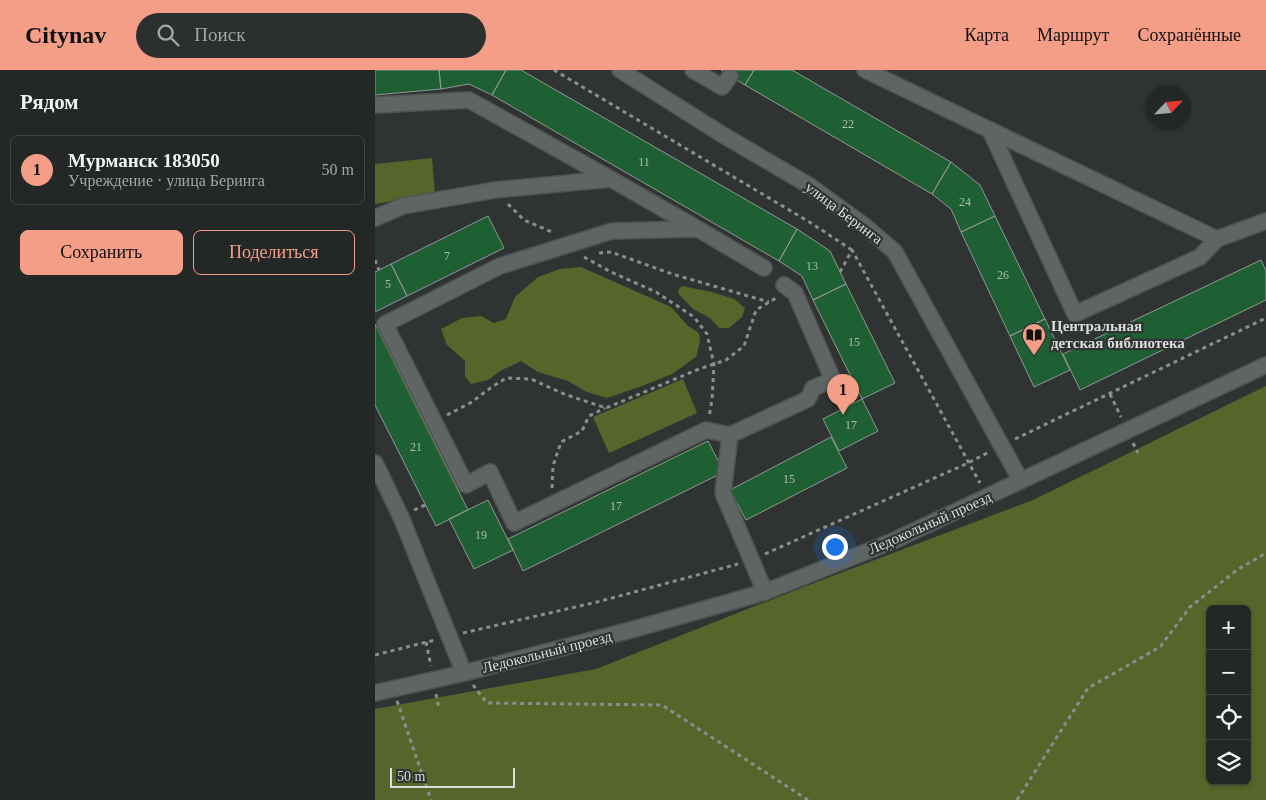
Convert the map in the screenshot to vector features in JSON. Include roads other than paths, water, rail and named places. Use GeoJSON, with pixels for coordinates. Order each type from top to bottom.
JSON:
{"type":"FeatureCollection","features":[{"type":"Feature","properties":{"kind":"street","name":"улица Беринга"},"geometry":{"type":"LineString","coordinates":[[619,70],[723,135],[810,186],[866,227],[895,252],[1021,481]]}},
{"type":"Feature","properties":{"kind":"street"},"geometry":{"type":"LineString","coordinates":[[693,70],[722,86],[730,76]]}},
{"type":"Feature","properties":{"kind":"street"},"geometry":{"type":"LineString","coordinates":[[865,70],[1217,238]]}},
{"type":"Feature","properties":{"kind":"street"},"geometry":{"type":"LineString","coordinates":[[375,105],[469,100],[611,179],[764,268]]}},
{"type":"Feature","properties":{"kind":"street"},"geometry":{"type":"LineString","coordinates":[[990,130],[1075,314],[1201,258],[1217,238],[1266,221]]}},
{"type":"Feature","properties":{"kind":"street"},"geometry":{"type":"LineString","coordinates":[[375,218],[403,206],[495,190],[611,179]]}},
{"type":"Feature","properties":{"kind":"street"},"geometry":{"type":"LineString","coordinates":[[698,229],[612,231],[500,266],[385,324],[466,485],[490,472],[514,523],[707,430],[730,436],[808,399],[813,388],[833,380],[790,289]]}},
{"type":"Feature","properties":{"kind":"street","name":"Ледокольный проезд"},"geometry":{"type":"LineString","coordinates":[[375,693],[463,673],[631,630],[765,592],[893,541],[1266,365]]}},
{"type":"Feature","properties":{"kind":"street"},"geometry":{"type":"LineString","coordinates":[[730,436],[723,494],[765,592]]}},
{"type":"Feature","properties":{"kind":"street"},"geometry":{"type":"LineString","coordinates":[[375,463],[401,517],[463,673]]}},
{"type":"Feature","properties":{"kind":"place","name":"Центральная детская библиотека"},"geometry":{"type":"Point","coordinates":[1034,356]}},
{"type":"Feature","properties":{"kind":"place","name":"Мурманск 183050"},"geometry":{"type":"Point","coordinates":[843,415]}}]}
